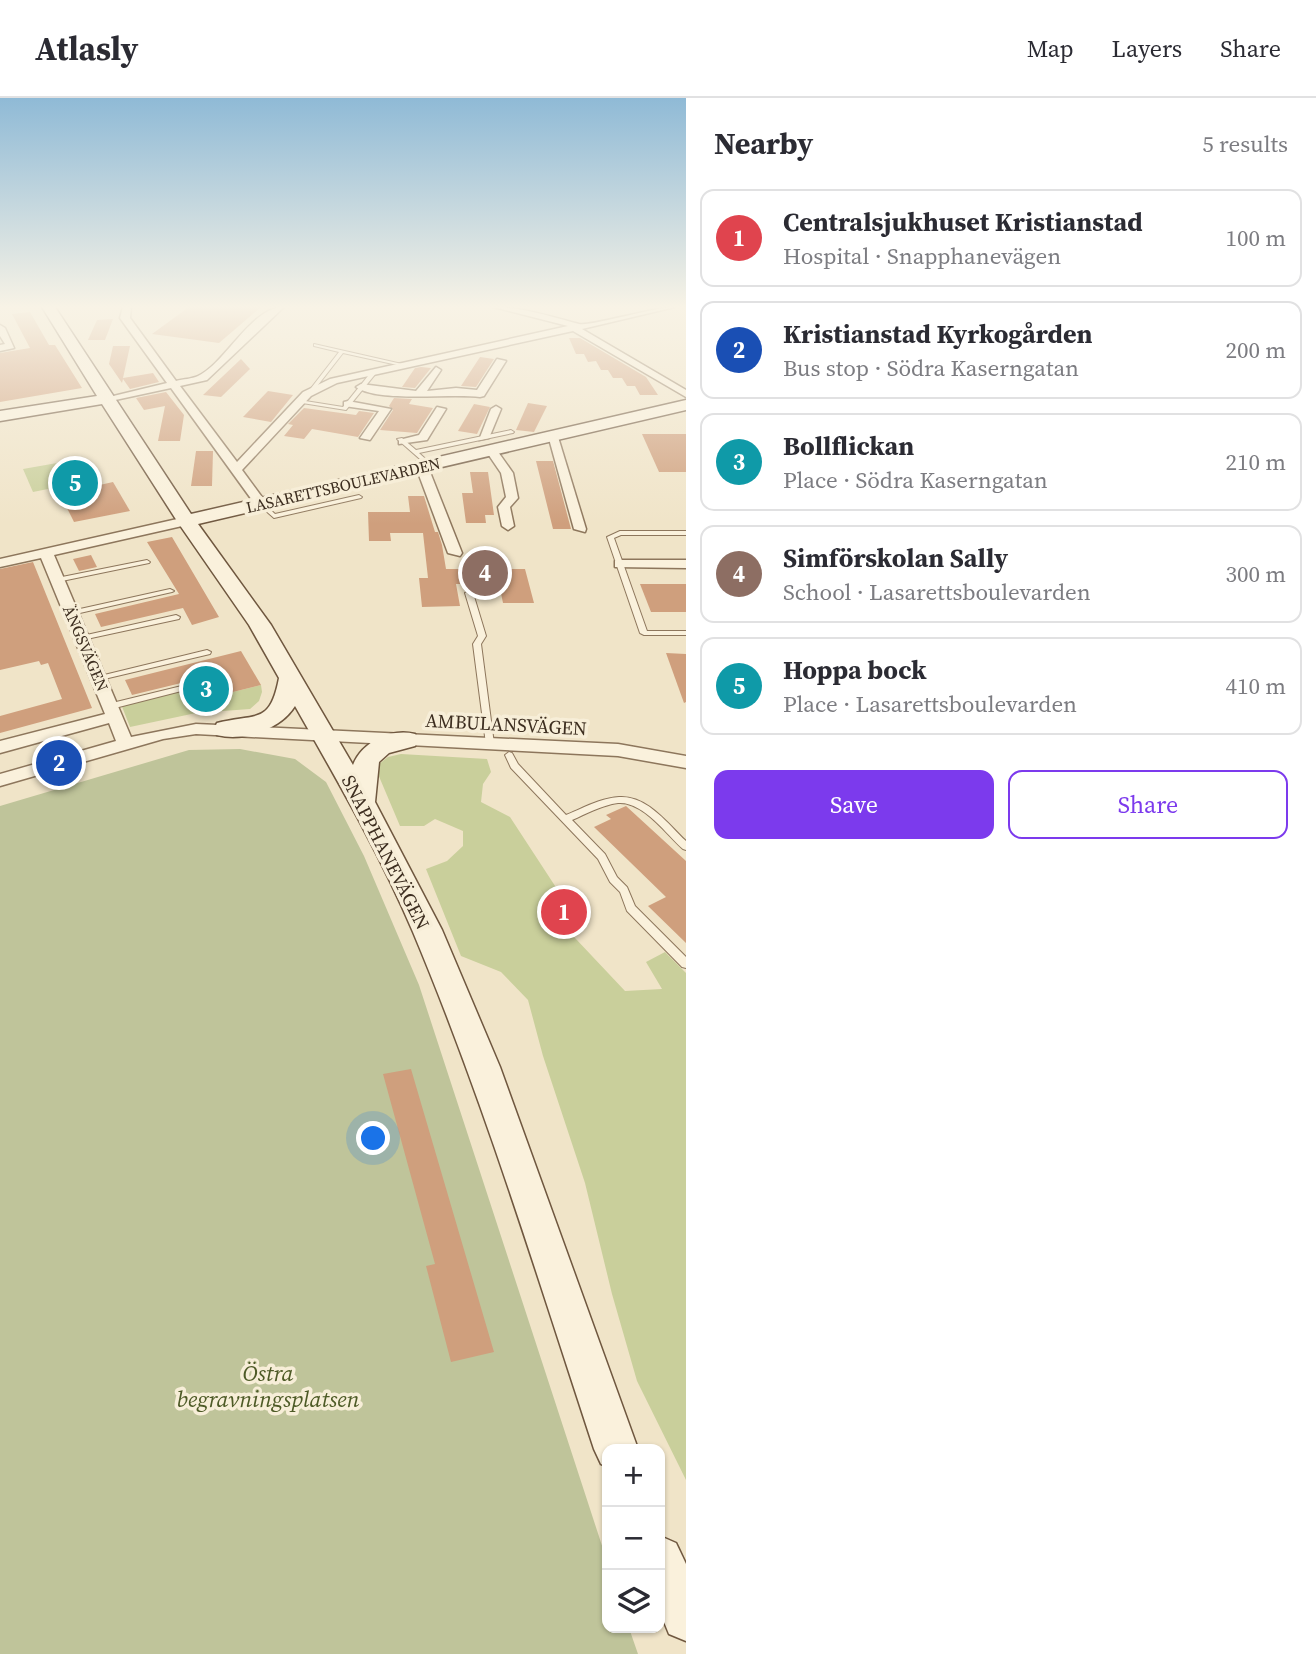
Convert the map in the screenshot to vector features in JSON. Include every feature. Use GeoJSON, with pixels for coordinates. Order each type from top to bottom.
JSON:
{"type":"FeatureCollection","features":[{"type":"Feature","properties":{"kind":"main road","name":"SNAPPHANEVÄGEN"},"geometry":{"type":"LineString","coordinates":[[94,380],[186,521],[260,625],[362,802],[427,930],[483,1067],[614,1444]]}},
{"type":"Feature","properties":{"kind":"main road"},"geometry":{"type":"LineString","coordinates":[[0,416],[106,400]]}},
{"type":"Feature","properties":{"kind":"main road","name":"LASARETTSBOULEVARDEN"},"geometry":{"type":"LineString","coordinates":[[186,521],[261,504],[487,444],[552,437],[686,405]]}},
{"type":"Feature","properties":{"kind":"main road"},"geometry":{"type":"LineString","coordinates":[[226,729],[268,720],[280,713],[289,698],[290,678]]}},
{"type":"Feature","properties":{"kind":"main road"},"geometry":{"type":"LineString","coordinates":[[362,802],[363,766],[369,757],[382,747],[406,740]]}},
{"type":"Feature","properties":{"kind":"main road"},"geometry":{"type":"LineString","coordinates":[[665,1570],[686,1617]]}},
{"type":"Feature","properties":{"kind":"street"},"geometry":{"type":"LineString","coordinates":[[172,380],[261,504]]}},
{"type":"Feature","properties":{"kind":"street"},"geometry":{"type":"LineString","coordinates":[[106,400],[198,380]]}},
{"type":"Feature","properties":{"kind":"street"},"geometry":{"type":"LineString","coordinates":[[236,470],[310,392],[340,380]]}},
{"type":"Feature","properties":{"kind":"street"},"geometry":{"type":"LineString","coordinates":[[419,395],[429,380]]}},
{"type":"Feature","properties":{"kind":"street"},"geometry":{"type":"LineString","coordinates":[[361,387],[419,395],[456,391],[480,394],[489,380]]}},
{"type":"Feature","properties":{"kind":"street"},"geometry":{"type":"LineString","coordinates":[[663,380],[686,394]]}},
{"type":"Feature","properties":{"kind":"street"},"geometry":{"type":"LineString","coordinates":[[348,404],[386,409],[366,438]]}},
{"type":"Feature","properties":{"kind":"street"},"geometry":{"type":"LineString","coordinates":[[402,440],[423,438],[441,409]]}},
{"type":"Feature","properties":{"kind":"street"},"geometry":{"type":"LineString","coordinates":[[496,409],[487,444],[507,473],[512,498],[504,507],[508,526]]}},
{"type":"Feature","properties":{"kind":"street"},"geometry":{"type":"LineString","coordinates":[[552,437],[580,529]]}},
{"type":"Feature","properties":{"kind":"street"},"geometry":{"type":"LineString","coordinates":[[422,461],[455,553]]}},
{"type":"Feature","properties":{"kind":"street","name":"LASARETTSBOULEVARDEN"},"geometry":{"type":"LineString","coordinates":[[0,563],[186,521]]}},
{"type":"Feature","properties":{"kind":"street","name":"ÄNGSVÄGEN"},"geometry":{"type":"LineString","coordinates":[[46,553],[126,744]]}},
{"type":"Feature","properties":{"kind":"street"},"geometry":{"type":"LineString","coordinates":[[620,564],[686,564]]}},
{"type":"Feature","properties":{"kind":"street"},"geometry":{"type":"LineString","coordinates":[[0,747],[113,711]]}},
{"type":"Feature","properties":{"kind":"street","name":"AMBULANSVÄGEN"},"geometry":{"type":"LineString","coordinates":[[0,780],[126,744],[196,729],[618,750],[686,762]]}},
{"type":"Feature","properties":{"kind":"lane"},"geometry":{"type":"LineString","coordinates":[[310,392],[320,380]]}},
{"type":"Feature","properties":{"kind":"lane"},"geometry":{"type":"LineString","coordinates":[[299,402],[344,409],[367,380]]}},
{"type":"Feature","properties":{"kind":"lane"},"geometry":{"type":"LineString","coordinates":[[487,444],[511,432]]}},
{"type":"Feature","properties":{"kind":"lane"},"geometry":{"type":"LineString","coordinates":[[402,440],[422,461]]}},
{"type":"Feature","properties":{"kind":"lane"},"geometry":{"type":"LineString","coordinates":[[261,504],[274,516],[359,497]]}},
{"type":"Feature","properties":{"kind":"lane"},"geometry":{"type":"LineString","coordinates":[[686,533],[620,533],[610,537],[644,633],[686,633]]}},
{"type":"Feature","properties":{"kind":"lane"},"geometry":{"type":"LineString","coordinates":[[57,580],[147,562]]}},
{"type":"Feature","properties":{"kind":"lane"},"geometry":{"type":"LineString","coordinates":[[71,613],[170,591]]}},
{"type":"Feature","properties":{"kind":"lane"},"geometry":{"type":"LineString","coordinates":[[469,593],[482,636],[477,644],[490,744]]}},
{"type":"Feature","properties":{"kind":"lane"},"geometry":{"type":"LineString","coordinates":[[82,638],[176,617]]}},
{"type":"Feature","properties":{"kind":"lane"},"geometry":{"type":"LineString","coordinates":[[100,678],[206,652]]}},
{"type":"Feature","properties":{"kind":"lane"},"geometry":{"type":"LineString","coordinates":[[113,711],[198,684]]}},
{"type":"Feature","properties":{"kind":"lane"},"geometry":{"type":"LineString","coordinates":[[509,755],[514,766],[602,857],[613,879],[624,890],[631,908],[686,964]]}},
{"type":"Feature","properties":{"kind":"lane"},"geometry":{"type":"LineString","coordinates":[[567,818],[627,799],[640,805],[686,847]]}},
{"type":"Feature","properties":{"kind":"green space"},"geometry":{"type":"Polygon","coordinates":[[[57,463],[68,485],[33,492],[23,469],[57,463]]]}},
{"type":"Feature","properties":{"kind":"green space"},"geometry":{"type":"Polygon","coordinates":[[[198,684],[201,690],[224,684],[229,693],[261,685],[262,692],[259,701],[250,709],[196,713],[130,727],[121,704],[198,684]]]}},
{"type":"Feature","properties":{"kind":"green space","name":"Östra begravningsplatsen"},"geometry":{"type":"Polygon","coordinates":[[[240,749],[295,759],[326,782],[364,856],[419,985],[602,1546],[602,1633],[631,1633],[638,1654],[0,1654],[0,806],[189,750],[240,749]]]}},
{"type":"Feature","properties":{"kind":"green space"},"geometry":{"type":"Polygon","coordinates":[[[401,754],[487,759],[491,772],[483,784],[481,802],[510,817],[559,892],[559,921],[625,991],[662,989],[646,962],[665,952],[686,973],[686,1480],[637,1381],[585,1183],[543,1056],[528,1000],[501,972],[461,956],[426,869],[447,861],[463,846],[463,831],[435,819],[424,826],[400,826],[375,767],[388,757],[401,754]]]}},
{"type":"Feature","properties":{"kind":"building"},"geometry":{"type":"Polygon","coordinates":[[[0,380],[77,380],[82,388],[0,402],[0,380]]]}},
{"type":"Feature","properties":{"kind":"building"},"geometry":{"type":"Polygon","coordinates":[[[123,380],[157,380],[159,382],[130,389],[123,380]]]}},
{"type":"Feature","properties":{"kind":"building"},"geometry":{"type":"Polygon","coordinates":[[[219,380],[239,380],[221,397],[203,395],[219,380]]]}},
{"type":"Feature","properties":{"kind":"building"},"geometry":{"type":"Polygon","coordinates":[[[407,380],[422,380],[415,388],[402,387],[407,380]]]}},
{"type":"Feature","properties":{"kind":"building"},"geometry":{"type":"Polygon","coordinates":[[[465,380],[481,380],[476,387],[461,386],[465,380]]]}},
{"type":"Feature","properties":{"kind":"building"},"geometry":{"type":"Polygon","coordinates":[[[623,380],[648,380],[658,395],[640,395],[635,386],[627,386],[623,380]]]}},
{"type":"Feature","properties":{"kind":"building"},"geometry":{"type":"Polygon","coordinates":[[[268,391],[293,395],[271,422],[243,417],[268,391]]]}},
{"type":"Feature","properties":{"kind":"building"},"geometry":{"type":"Polygon","coordinates":[[[166,392],[184,415],[180,441],[158,441],[165,406],[144,410],[136,398],[166,392]]]}},
{"type":"Feature","properties":{"kind":"building"},"geometry":{"type":"Polygon","coordinates":[[[394,398],[412,399],[409,404],[433,408],[417,433],[380,430],[393,410],[389,406],[394,398]]]}},
{"type":"Feature","properties":{"kind":"building"},"geometry":{"type":"Polygon","coordinates":[[[528,403],[547,406],[534,432],[516,430],[528,403]]]}},
{"type":"Feature","properties":{"kind":"building"},"geometry":{"type":"Polygon","coordinates":[[[474,404],[490,407],[477,434],[458,431],[474,404]]]}},
{"type":"Feature","properties":{"kind":"building"},"geometry":{"type":"Polygon","coordinates":[[[304,408],[356,415],[359,411],[374,413],[358,437],[312,429],[304,439],[284,436],[293,425],[288,424],[304,408]]]}},
{"type":"Feature","properties":{"kind":"building"},"geometry":{"type":"Polygon","coordinates":[[[642,434],[686,434],[686,472],[659,472],[642,434]]]}},
{"type":"Feature","properties":{"kind":"building"},"geometry":{"type":"Polygon","coordinates":[[[196,451],[213,451],[212,486],[191,486],[196,451]]]}},
{"type":"Feature","properties":{"kind":"building"},"geometry":{"type":"Polygon","coordinates":[[[536,461],[553,461],[571,529],[553,529],[536,461]]]}},
{"type":"Feature","properties":{"kind":"building"},"geometry":{"type":"Polygon","coordinates":[[[470,472],[488,472],[494,515],[485,515],[486,523],[466,523],[462,493],[473,493],[470,472]]]}},
{"type":"Feature","properties":{"kind":"building"},"geometry":{"type":"Polygon","coordinates":[[[113,482],[130,511],[74,522],[60,494],[113,482]]]}},
{"type":"Feature","properties":{"kind":"building"},"geometry":{"type":"Polygon","coordinates":[[[408,496],[424,496],[442,545],[446,569],[525,569],[534,603],[503,603],[499,584],[456,584],[460,606],[422,607],[419,578],[428,578],[423,533],[390,533],[391,541],[369,541],[368,512],[410,512],[408,496]]]}},
{"type":"Feature","properties":{"kind":"building"},"geometry":{"type":"Polygon","coordinates":[[[172,537],[219,617],[192,625],[183,608],[101,627],[95,614],[179,594],[147,542],[172,537]]]}},
{"type":"Feature","properties":{"kind":"building"},"geometry":{"type":"Polygon","coordinates":[[[91,555],[97,567],[79,571],[73,559],[91,555]]]}},
{"type":"Feature","properties":{"kind":"building"},"geometry":{"type":"Polygon","coordinates":[[[33,562],[92,708],[0,733],[0,716],[62,699],[48,663],[41,665],[39,661],[0,670],[0,569],[33,562]]]}},
{"type":"Feature","properties":{"kind":"building"},"geometry":{"type":"Polygon","coordinates":[[[640,584],[686,584],[686,612],[651,612],[640,584]]]}},
{"type":"Feature","properties":{"kind":"building"},"geometry":{"type":"Polygon","coordinates":[[[241,651],[261,685],[229,693],[218,674],[132,695],[125,680],[241,651]]]}},
{"type":"Feature","properties":{"kind":"building"},"geometry":{"type":"Polygon","coordinates":[[[666,653],[686,654],[684,703],[666,653]]]}},
{"type":"Feature","properties":{"kind":"building"},"geometry":{"type":"Polygon","coordinates":[[[626,806],[686,861],[686,943],[648,906],[666,897],[594,827],[611,819],[606,815],[626,806]]]}},
{"type":"Feature","properties":{"kind":"building"},"geometry":{"type":"Polygon","coordinates":[[[411,1069],[494,1352],[451,1362],[426,1266],[435,1264],[383,1074],[411,1069]]]}},
{"type":"Feature","properties":{"kind":"place","name":"Hoppa bock"},"geometry":{"type":"Point","coordinates":[75,483]}},
{"type":"Feature","properties":{"kind":"place","name":"Simförskolan Sally"},"geometry":{"type":"Point","coordinates":[485,573]}},
{"type":"Feature","properties":{"kind":"place","name":"Bollflickan"},"geometry":{"type":"Point","coordinates":[206,689]}},
{"type":"Feature","properties":{"kind":"place","name":"Kristianstad Kyrkogården"},"geometry":{"type":"Point","coordinates":[59,763]}},
{"type":"Feature","properties":{"kind":"place","name":"Centralsjukhuset Kristianstad"},"geometry":{"type":"Point","coordinates":[564,912]}}]}
